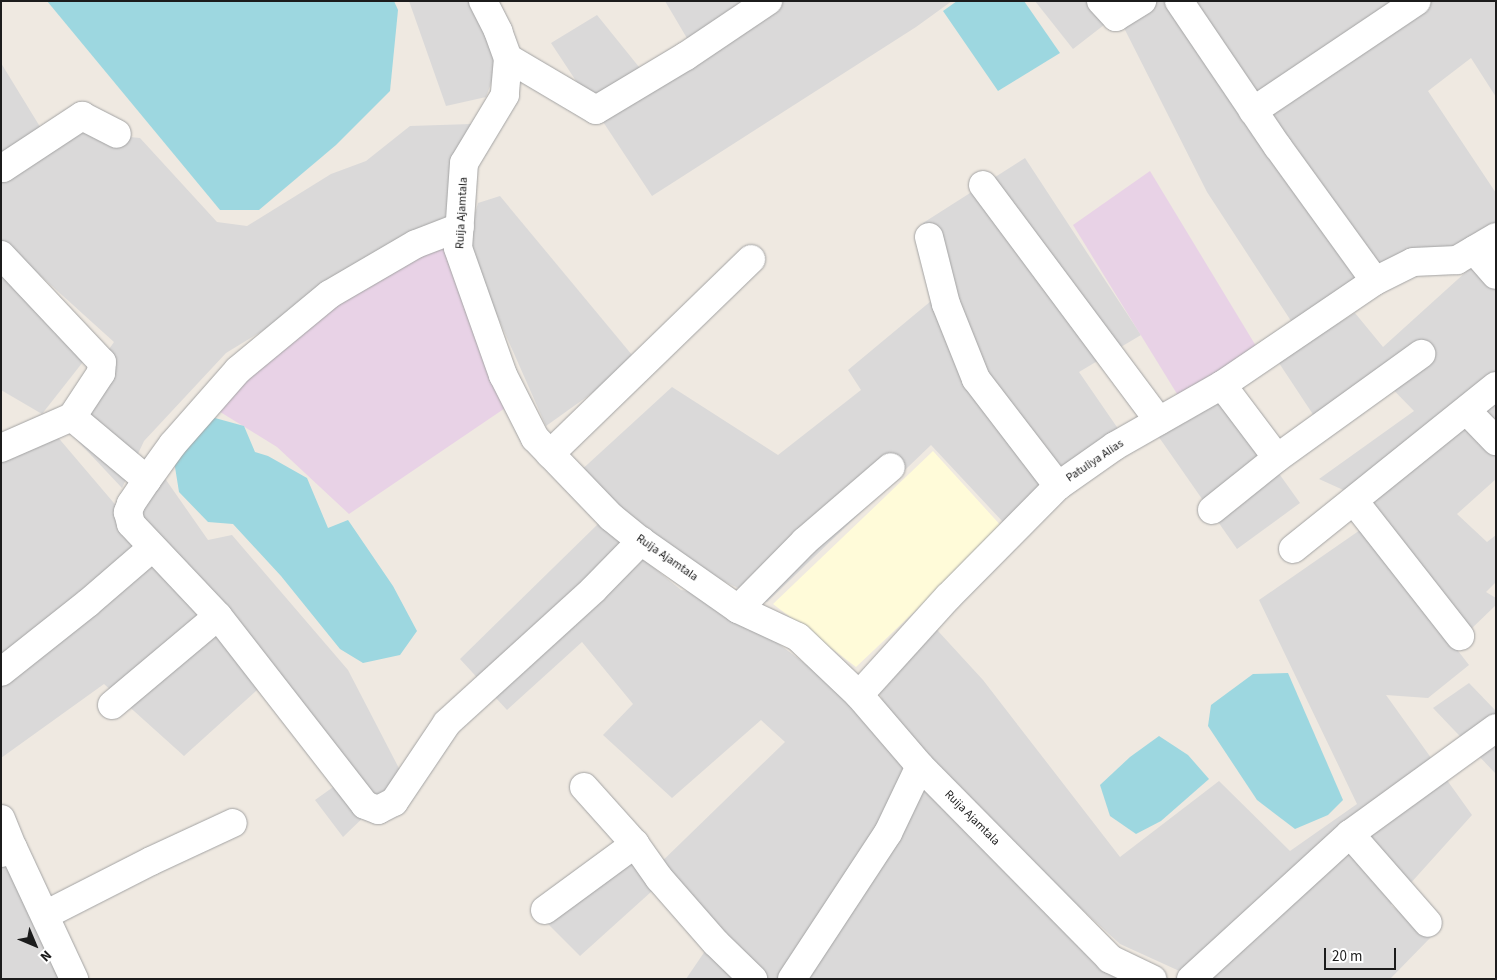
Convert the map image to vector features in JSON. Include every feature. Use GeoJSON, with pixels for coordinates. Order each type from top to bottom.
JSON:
{"type":"FeatureCollection","features":[{"type":"Feature","properties":{"kind":"street","name":"Ruija Ajamtala"},"geometry":{"type":"LineString","coordinates":[[483,1],[498,31],[508,58],[505,95],[464,163],[458,248],[503,375],[535,438],[611,517],[641,541],[738,609],[798,637],[859,695],[920,766],[1110,959],[1152,979]]}},
{"type":"Feature","properties":{"kind":"street"},"geometry":{"type":"LineString","coordinates":[[508,58],[596,110],[686,56],[768,1]]}},
{"type":"Feature","properties":{"kind":"street"},"geometry":{"type":"LineString","coordinates":[[1101,1],[1116,17],[1142,1]]}},
{"type":"Feature","properties":{"kind":"street"},"geometry":{"type":"LineString","coordinates":[[1179,1],[1254,111],[1375,281]]}},
{"type":"Feature","properties":{"kind":"street"},"geometry":{"type":"LineString","coordinates":[[1254,111],[1417,1]]}},
{"type":"Feature","properties":{"kind":"street"},"geometry":{"type":"LineString","coordinates":[[1,167],[3,168],[82,116],[117,134]]}},
{"type":"Feature","properties":{"kind":"street"},"geometry":{"type":"LineString","coordinates":[[983,185],[1159,421]]}},
{"type":"Feature","properties":{"kind":"street"},"geometry":{"type":"LineString","coordinates":[[460,227],[416,244],[330,294],[238,370],[173,444],[147,480],[128,512],[131,524],[218,616],[326,753],[355,795],[365,805],[378,810],[394,802],[447,723],[593,590],[641,541]]}},
{"type":"Feature","properties":{"kind":"street"},"geometry":{"type":"LineString","coordinates":[[929,237],[946,304],[976,379],[1058,486]]}},
{"type":"Feature","properties":{"kind":"street"},"geometry":{"type":"LineString","coordinates":[[1485,244],[1496,275]]}},
{"type":"Feature","properties":{"kind":"street","name":"Patuliya Alias"},"geometry":{"type":"LineString","coordinates":[[859,695],[948,597],[1058,486],[1115,446],[1222,385],[1375,281],[1413,262],[1457,260],[1485,244]]}},
{"type":"Feature","properties":{"kind":"street"},"geometry":{"type":"LineString","coordinates":[[1,255],[102,362],[101,372],[72,417],[1,448]]}},
{"type":"Feature","properties":{"kind":"street"},"geometry":{"type":"LineString","coordinates":[[550,454],[752,259]]}},
{"type":"Feature","properties":{"kind":"street"},"geometry":{"type":"LineString","coordinates":[[1212,510],[1277,458],[1421,354]]}},
{"type":"Feature","properties":{"kind":"street"},"geometry":{"type":"LineString","coordinates":[[1222,385],[1277,458]]}},
{"type":"Feature","properties":{"kind":"street"},"geometry":{"type":"LineString","coordinates":[[1293,549],[1496,386]]}},
{"type":"Feature","properties":{"kind":"street"},"geometry":{"type":"LineString","coordinates":[[1467,411],[1496,441]]}},
{"type":"Feature","properties":{"kind":"street"},"geometry":{"type":"LineString","coordinates":[[72,417],[147,480]]}},
{"type":"Feature","properties":{"kind":"street"},"geometry":{"type":"LineString","coordinates":[[738,609],[805,541],[891,467]]}},
{"type":"Feature","properties":{"kind":"street"},"geometry":{"type":"LineString","coordinates":[[1354,501],[1460,636]]}},
{"type":"Feature","properties":{"kind":"street"},"geometry":{"type":"LineString","coordinates":[[1,672],[88,603],[152,548]]}},
{"type":"Feature","properties":{"kind":"street"},"geometry":{"type":"LineString","coordinates":[[112,705],[218,616]]}},
{"type":"Feature","properties":{"kind":"street"},"geometry":{"type":"LineString","coordinates":[[1191,979],[1350,834],[1496,728]]}},
{"type":"Feature","properties":{"kind":"street"},"geometry":{"type":"LineString","coordinates":[[792,979],[888,833],[920,766]]}},
{"type":"Feature","properties":{"kind":"street"},"geometry":{"type":"LineString","coordinates":[[584,787],[635,844],[659,878],[753,979]]}},
{"type":"Feature","properties":{"kind":"street"},"geometry":{"type":"LineString","coordinates":[[1,819],[7,851],[45,915],[74,979]]}},
{"type":"Feature","properties":{"kind":"street"},"geometry":{"type":"LineString","coordinates":[[45,915],[151,861],[233,823]]}},
{"type":"Feature","properties":{"kind":"street"},"geometry":{"type":"LineString","coordinates":[[1350,834],[1428,923]]}},
{"type":"Feature","properties":{"kind":"street"},"geometry":{"type":"LineString","coordinates":[[546,910],[635,844]]}},
{"type":"Feature","properties":{"kind":"shaded area"},"geometry":{"type":"Polygon","coordinates":[[[409,1],[471,1],[501,56],[486,97],[446,106],[409,1]]]}},
{"type":"Feature","properties":{"kind":"shaded area"},"geometry":{"type":"Polygon","coordinates":[[[665,1],[952,1],[916,27],[652,196],[551,43],[597,15],[656,88],[701,62],[665,1]]]}},
{"type":"Feature","properties":{"kind":"shaded area"},"geometry":{"type":"Polygon","coordinates":[[[1035,1],[1096,1],[1113,18],[1073,49],[1035,1]]]}},
{"type":"Feature","properties":{"kind":"shaded area"},"geometry":{"type":"Polygon","coordinates":[[[1150,1],[1496,1],[1496,97],[1471,58],[1428,91],[1496,193],[1496,226],[1295,327],[1207,192],[1121,22],[1150,1]]]}},
{"type":"Feature","properties":{"kind":"shaded area"},"geometry":{"type":"Polygon","coordinates":[[[1,63],[53,148],[77,132],[140,138],[217,222],[247,226],[331,174],[366,161],[410,126],[471,124],[453,220],[395,250],[226,353],[144,441],[122,488],[59,421],[114,342],[1,240],[1,63]]]}},
{"type":"Feature","properties":{"kind":"shaded area"},"geometry":{"type":"Polygon","coordinates":[[[1025,158],[1141,335],[1079,372],[1121,433],[1003,522],[931,445],[767,602],[713,576],[599,503],[577,474],[672,387],[778,455],[861,390],[848,370],[931,301],[923,223],[1025,158]]]}},
{"type":"Feature","properties":{"kind":"shaded area"},"geometry":{"type":"Polygon","coordinates":[[[1150,171],[1259,351],[1182,402],[1073,225],[1150,171]]]}},
{"type":"Feature","properties":{"kind":"shaded area"},"geometry":{"type":"Polygon","coordinates":[[[500,196],[637,361],[546,426],[466,245],[478,203],[500,196]]]}},
{"type":"Feature","properties":{"kind":"shaded area"},"geometry":{"type":"Polygon","coordinates":[[[447,238],[511,404],[349,514],[277,447],[204,402],[243,364],[447,238]]]}},
{"type":"Feature","properties":{"kind":"shaded area"},"geometry":{"type":"Polygon","coordinates":[[[1,255],[97,344],[42,414],[1,390],[1,255]]]}},
{"type":"Feature","properties":{"kind":"shaded area"},"geometry":{"type":"Polygon","coordinates":[[[1478,261],[1496,282],[1496,479],[1457,514],[1487,542],[1496,535],[1496,582],[1486,592],[1496,598],[1496,605],[1469,631],[1370,502],[1319,479],[1414,411],[1377,373],[1318,422],[1277,360],[1355,313],[1383,347],[1478,261]]]}},
{"type":"Feature","properties":{"kind":"shaded area"},"geometry":{"type":"Polygon","coordinates":[[[1223,395],[1300,503],[1237,549],[1156,433],[1223,395]]]}},
{"type":"Feature","properties":{"kind":"shaded area"},"geometry":{"type":"Polygon","coordinates":[[[50,428],[119,509],[157,467],[208,540],[232,535],[348,670],[404,778],[343,837],[315,800],[350,775],[278,671],[184,756],[104,684],[1,758],[1,454],[50,428]]]}},
{"type":"Feature","properties":{"kind":"shaded area"},"geometry":{"type":"Polygon","coordinates":[[[933,451],[1003,528],[856,667],[773,604],[933,451]]]}},
{"type":"Feature","properties":{"kind":"shaded area"},"geometry":{"type":"Polygon","coordinates":[[[599,523],[681,590],[713,595],[835,686],[909,768],[879,834],[779,979],[686,979],[720,929],[672,873],[580,956],[546,922],[626,842],[651,872],[785,742],[761,720],[672,798],[603,735],[633,704],[582,642],[507,710],[460,659],[599,523]]]}},
{"type":"Feature","properties":{"kind":"shaded area"},"geometry":{"type":"Polygon","coordinates":[[[1363,528],[1469,665],[1428,698],[1386,695],[1472,815],[1391,905],[1431,937],[1390,979],[1197,979],[1120,944],[1008,842],[898,734],[871,675],[927,619],[983,680],[1120,857],[1219,781],[1290,851],[1357,804],[1259,600],[1363,528]]]}},
{"type":"Feature","properties":{"kind":"shaded area"},"geometry":{"type":"Polygon","coordinates":[[[1469,683],[1496,711],[1496,774],[1433,708],[1469,683]]]}},
{"type":"Feature","properties":{"kind":"shaded area"},"geometry":{"type":"Polygon","coordinates":[[[920,784],[1142,979],[803,979],[920,784]]]}},
{"type":"Feature","properties":{"kind":"shaded area"},"geometry":{"type":"Polygon","coordinates":[[[1,842],[71,979],[1,979],[1,842]]]}},
{"type":"Feature","properties":{"kind":"water"},"geometry":{"type":"Polygon","coordinates":[[[47,1],[394,1],[398,10],[390,91],[336,145],[259,210],[220,210],[47,1]]]}},
{"type":"Feature","properties":{"kind":"water"},"geometry":{"type":"Polygon","coordinates":[[[957,1],[1024,1],[1060,53],[998,91],[943,11],[957,1]]]}},
{"type":"Feature","properties":{"kind":"water"},"geometry":{"type":"Polygon","coordinates":[[[215,418],[244,426],[255,452],[268,456],[307,478],[328,528],[348,520],[393,586],[417,631],[400,655],[363,663],[340,649],[281,576],[233,524],[208,522],[179,492],[171,442],[215,418]]]}},
{"type":"Feature","properties":{"kind":"water"},"geometry":{"type":"Polygon","coordinates":[[[1288,673],[1343,800],[1328,815],[1295,829],[1257,800],[1208,726],[1211,705],[1253,674],[1288,673]]]}},
{"type":"Feature","properties":{"kind":"water"},"geometry":{"type":"Polygon","coordinates":[[[1159,736],[1188,755],[1209,779],[1161,821],[1136,834],[1110,816],[1100,785],[1130,757],[1159,736]]]}}]}
